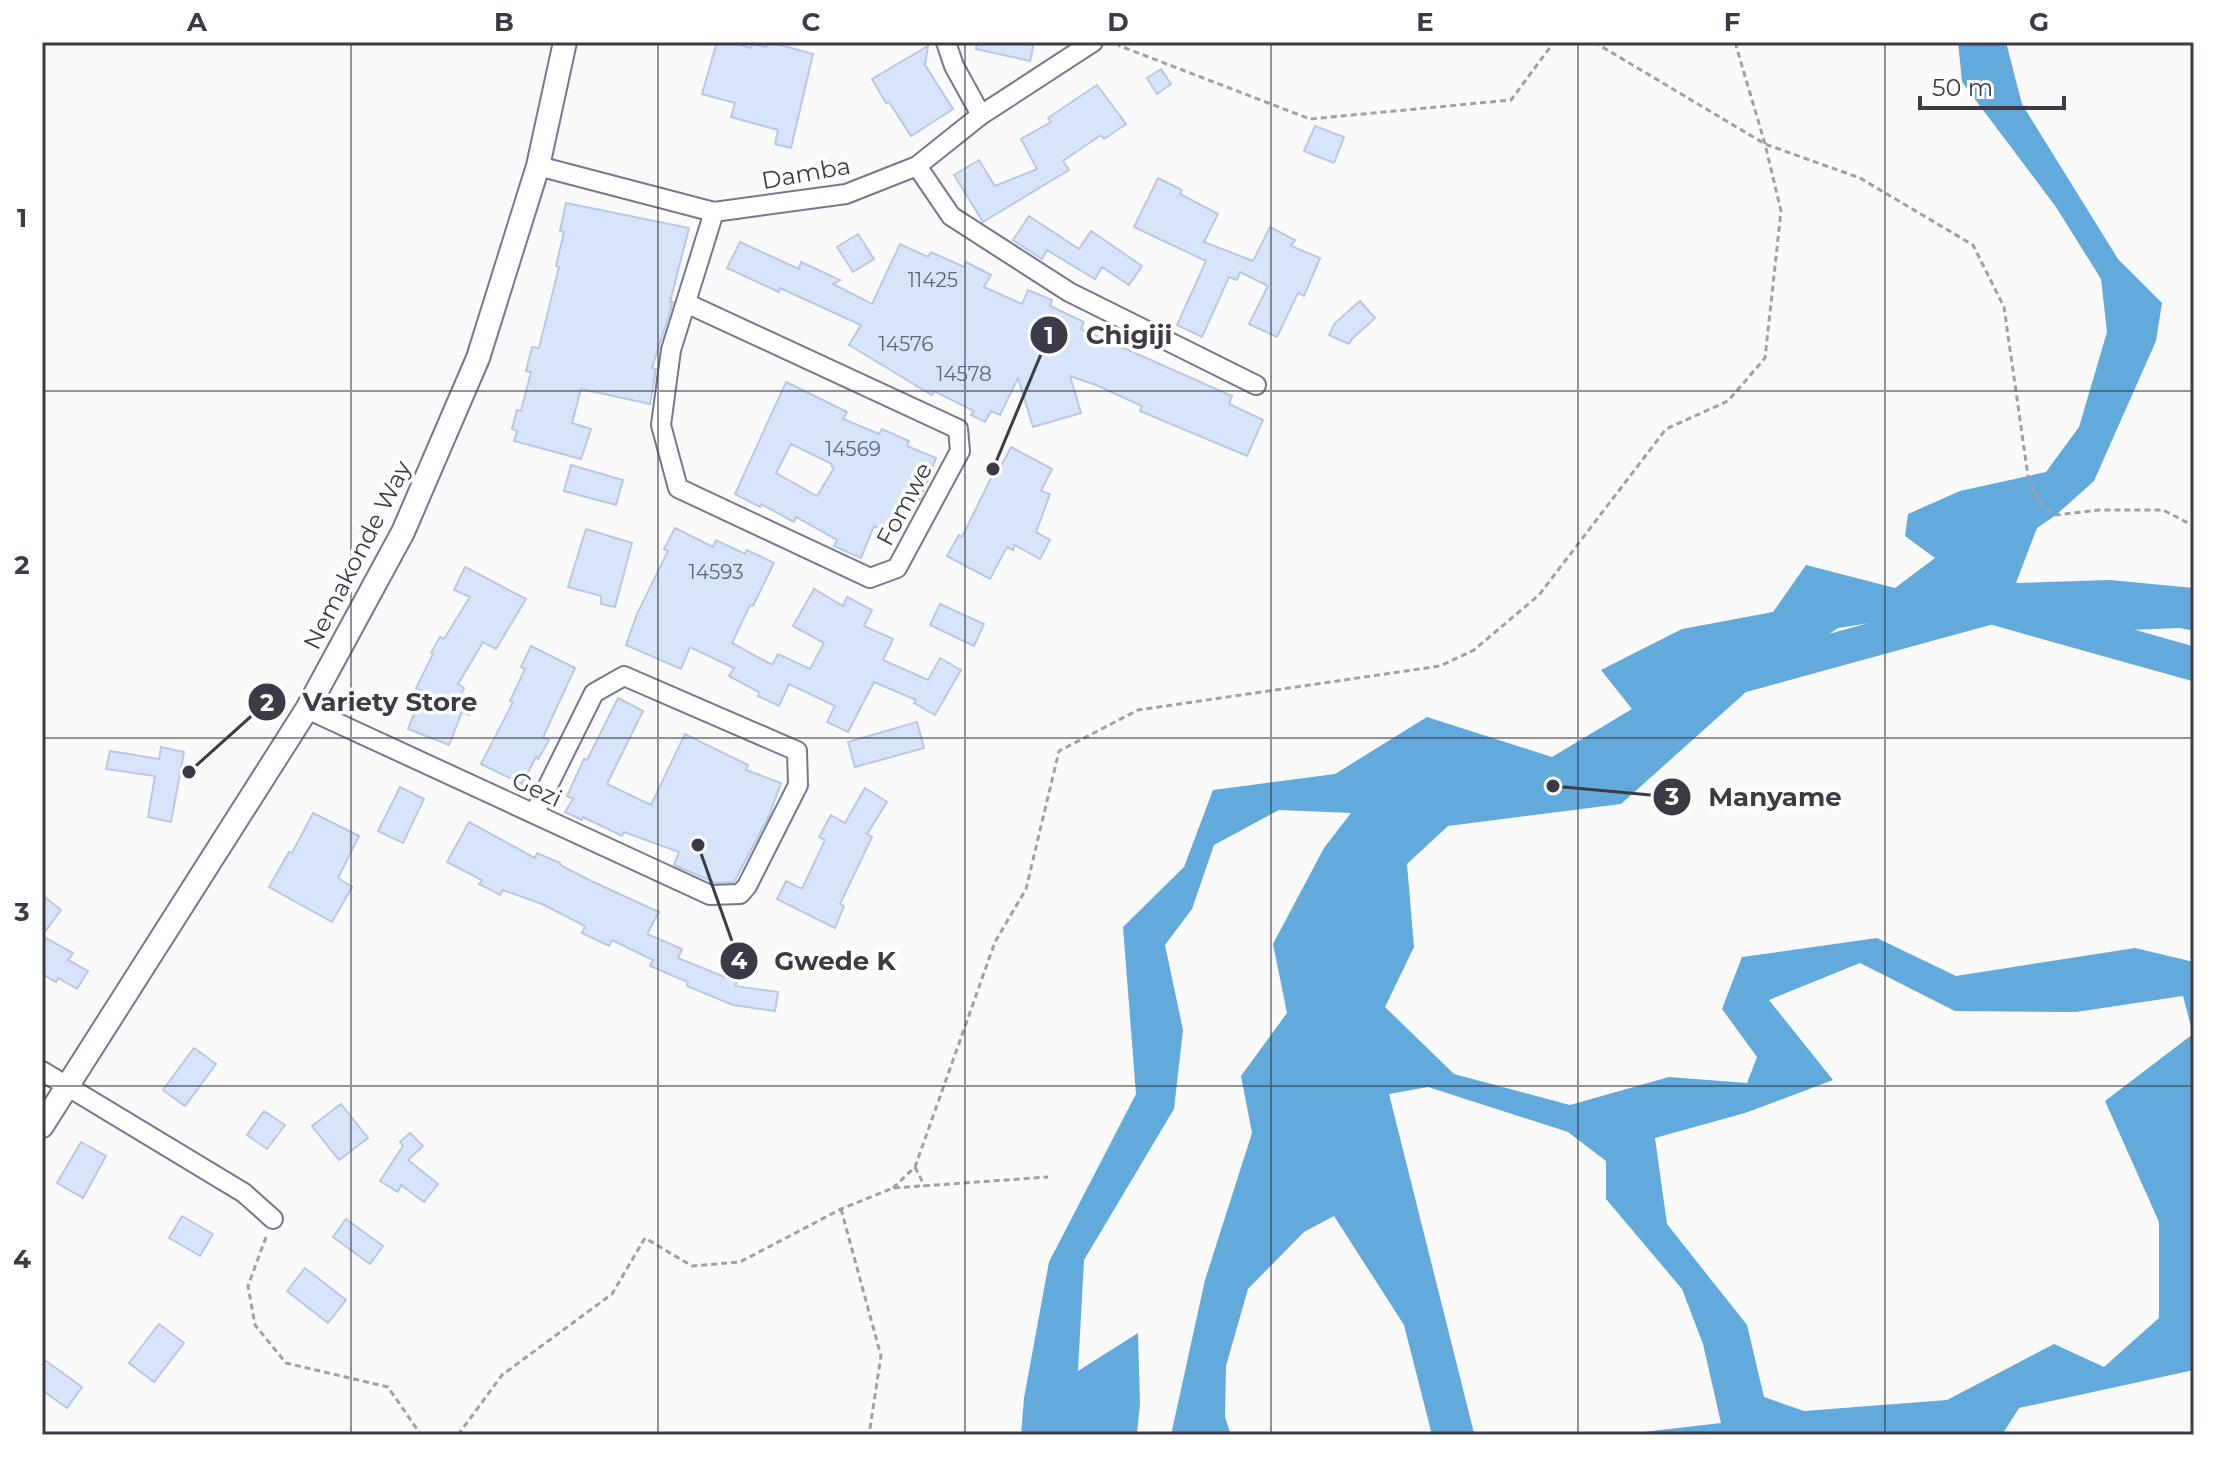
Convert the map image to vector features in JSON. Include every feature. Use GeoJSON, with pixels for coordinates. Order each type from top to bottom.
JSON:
{"type":"FeatureCollection","features":[{"type":"Feature","properties":{"kind":"street","name":"Nemakonde Way"},"geometry":{"type":"LineString","coordinates":[[42,1126],[307,709],[403,532],[478,358],[538,166],[565,42]]}},
{"type":"Feature","properties":{"kind":"street"},"geometry":{"type":"LineString","coordinates":[[946,42],[954,66],[981,115]]}},
{"type":"Feature","properties":{"kind":"street","name":"Damba"},"geometry":{"type":"LineString","coordinates":[[538,166],[714,212],[846,194],[917,166],[981,115],[1093,42]]}},
{"type":"Feature","properties":{"kind":"street"},"geometry":{"type":"LineString","coordinates":[[917,166],[951,216],[1056,284],[1256,385]]}},
{"type":"Feature","properties":{"kind":"street","name":"Fomwe"},"geometry":{"type":"LineString","coordinates":[[686,303],[958,429],[960,451],[897,568],[870,578],[678,488],[661,425],[671,350],[714,212]]}},
{"type":"Feature","properties":{"kind":"street","name":"Gezi"},"geometry":{"type":"LineString","coordinates":[[307,709],[534,814],[710,895],[740,894],[747,886],[798,785],[797,751],[624,676],[594,693],[534,814]]}},
{"type":"Feature","properties":{"kind":"street"},"geometry":{"type":"LineString","coordinates":[[42,1071],[244,1193],[273,1219]]}},
{"type":"Feature","properties":{"kind":"path"},"geometry":{"type":"LineString","coordinates":[[1116,42],[1310,119],[1511,100],[1554,42]]}},
{"type":"Feature","properties":{"kind":"path"},"geometry":{"type":"LineString","coordinates":[[1594,42],[1765,144],[1860,178],[1973,245],[2004,307],[2028,476],[2040,504],[2056,515],[2099,510],[2163,510],[2194,526]]}},
{"type":"Feature","properties":{"kind":"path"},"geometry":{"type":"LineString","coordinates":[[893,1188],[915,1167],[995,942],[1026,889],[1059,751],[1138,710],[1440,666],[1474,650],[1539,595],[1666,429],[1728,401],[1765,358],[1781,211],[1735,42]]}},
{"type":"Feature","properties":{"kind":"path"},"geometry":{"type":"LineString","coordinates":[[915,1167],[925,1187]]}},
{"type":"Feature","properties":{"kind":"path"},"geometry":{"type":"LineString","coordinates":[[458,1435],[502,1375],[612,1294],[645,1238],[692,1266],[740,1262],[841,1209],[893,1188],[1048,1177]]}},
{"type":"Feature","properties":{"kind":"path"},"geometry":{"type":"LineString","coordinates":[[841,1209],[881,1356],[869,1435]]}},
{"type":"Feature","properties":{"kind":"path"},"geometry":{"type":"LineString","coordinates":[[273,1219],[248,1286],[255,1325],[286,1363],[388,1387],[421,1435]]}},
{"type":"Feature","properties":{"kind":"water"},"geometry":{"type":"Polygon","coordinates":[[[1958,42],[2006,42],[2022,104],[2118,259],[2162,303],[2156,341],[2094,481],[2037,528],[2016,583],[2110,580],[2194,588],[2194,631],[2180,628],[2052,633],[1996,603],[1838,628],[1755,684],[1621,804],[1448,826],[1407,864],[1414,947],[1385,1007],[1454,1074],[1570,1105],[1669,1077],[1747,1083],[1757,1057],[1722,1009],[1742,957],[1877,938],[1956,976],[2135,948],[2194,962],[2194,1370],[2019,1408],[2002,1435],[1617,1435],[1721,1423],[1703,1344],[1682,1289],[1606,1199],[1606,1161],[1568,1132],[1428,1087],[1389,1094],[1474,1433],[1484,1435],[1432,1435],[1404,1325],[1334,1216],[1304,1232],[1248,1289],[1226,1366],[1225,1417],[1231,1435],[1171,1435],[1205,1280],[1252,1133],[1241,1076],[1287,1013],[1273,944],[1324,848],[1351,813],[1279,810],[1214,845],[1192,909],[1165,945],[1183,1030],[1174,1109],[1084,1260],[1078,1371],[1138,1333],[1140,1404],[1137,1433],[1140,1435],[1021,1435],[1024,1398],[1049,1262],[1136,1094],[1123,927],[1184,867],[1213,790],[1335,774],[1427,717],[1552,757],[1632,709],[1601,670],[1682,629],[1773,612],[1806,565],[1895,588],[1935,558],[1905,536],[1908,514],[1960,491],[2046,472],[2079,427],[2107,332],[2101,279],[2056,207],[1962,82],[1958,42]],[[1860,963],[1769,1000],[1833,1080],[1745,1113],[1655,1138],[1667,1224],[1747,1325],[1764,1397],[1804,1411],[1947,1400],[2054,1344],[2104,1367],[2159,1318],[2159,1222],[2105,1101],[2193,1034],[2183,996],[2076,1012],[1955,1011],[1860,963]]]}},
{"type":"Feature","properties":{"kind":"building"},"geometry":{"type":"Polygon","coordinates":[[[717,42],[731,42],[751,48],[752,44],[766,47],[769,42],[813,54],[791,148],[775,144],[778,130],[731,117],[735,103],[702,94],[717,42]]]}},
{"type":"Feature","properties":{"kind":"building"},"geometry":{"type":"Polygon","coordinates":[[[977,42],[1034,42],[1030,61],[976,49],[977,42]]]}},
{"type":"Feature","properties":{"kind":"building"},"geometry":{"type":"Polygon","coordinates":[[[928,46],[925,65],[953,109],[911,136],[872,79],[928,46]]]}},
{"type":"Feature","properties":{"kind":"building"},"geometry":{"type":"Polygon","coordinates":[[[1161,69],[1171,84],[1157,94],[1147,78],[1161,69]]]}},
{"type":"Feature","properties":{"kind":"building"},"geometry":{"type":"Polygon","coordinates":[[[1097,85],[1126,124],[1104,139],[1101,135],[1063,161],[1069,170],[983,222],[954,175],[979,160],[995,186],[1037,169],[1021,139],[1051,122],[1048,118],[1097,85]]]}},
{"type":"Feature","properties":{"kind":"building"},"geometry":{"type":"Polygon","coordinates":[[[1315,126],[1344,137],[1334,163],[1304,151],[1315,126]]]}},
{"type":"Feature","properties":{"kind":"building"},"geometry":{"type":"Polygon","coordinates":[[[1158,178],[1182,190],[1180,194],[1218,214],[1204,242],[1253,261],[1270,227],[1295,240],[1291,246],[1320,258],[1304,296],[1298,293],[1277,337],[1249,324],[1268,286],[1240,272],[1237,280],[1229,277],[1202,337],[1177,325],[1206,261],[1134,227],[1158,178]]]}},
{"type":"Feature","properties":{"kind":"building"},"geometry":{"type":"Polygon","coordinates":[[[566,203],[689,228],[670,302],[673,302],[652,368],[656,369],[650,404],[581,389],[572,423],[591,429],[581,459],[514,441],[517,431],[512,429],[517,410],[521,411],[531,372],[526,371],[532,347],[539,348],[559,267],[556,266],[564,232],[560,231],[566,203]]]}},
{"type":"Feature","properties":{"kind":"building"},"geometry":{"type":"Polygon","coordinates":[[[1029,216],[1079,249],[1091,231],[1142,266],[1129,285],[1102,267],[1095,279],[1047,250],[1042,259],[1013,240],[1029,216]]]}},
{"type":"Feature","properties":{"kind":"building"},"geometry":{"type":"Polygon","coordinates":[[[858,234],[874,259],[853,272],[837,247],[858,234]]]}},
{"type":"Feature","properties":{"kind":"building"},"geometry":{"type":"Polygon","coordinates":[[[740,242],[799,269],[801,262],[840,280],[833,284],[872,304],[900,244],[928,257],[931,252],[964,267],[966,262],[991,275],[984,287],[1022,304],[1028,290],[1052,300],[1050,306],[1084,322],[1081,329],[1232,396],[1229,404],[1263,420],[1247,456],[1140,411],[1142,406],[1070,376],[1081,413],[1033,427],[1018,378],[1000,415],[991,411],[985,422],[971,415],[974,411],[934,391],[932,395],[849,345],[861,325],[727,268],[740,242]]]}},
{"type":"Feature","properties":{"kind":"building"},"geometry":{"type":"Polygon","coordinates":[[[1360,301],[1375,318],[1349,344],[1329,335],[1335,323],[1360,301]]]}},
{"type":"Feature","properties":{"kind":"building"},"geometry":{"type":"Polygon","coordinates":[[[786,382],[847,412],[843,419],[879,434],[882,429],[909,441],[907,446],[936,458],[920,500],[912,497],[891,535],[874,526],[861,558],[834,546],[837,540],[796,517],[794,522],[735,494],[786,382]],[[791,444],[776,473],[817,496],[834,468],[832,464],[791,444]]]}},
{"type":"Feature","properties":{"kind":"building"},"geometry":{"type":"Polygon","coordinates":[[[1011,447],[1052,469],[1041,491],[1050,494],[1036,532],[1050,540],[1040,559],[1015,545],[1013,550],[1007,547],[990,579],[947,556],[959,535],[962,537],[994,472],[997,474],[1011,447]]]}},
{"type":"Feature","properties":{"kind":"building"},"geometry":{"type":"Polygon","coordinates":[[[571,465],[623,480],[616,505],[564,491],[571,465]]]}},
{"type":"Feature","properties":{"kind":"building"},"geometry":{"type":"Polygon","coordinates":[[[675,528],[713,547],[716,540],[774,563],[732,643],[772,665],[778,654],[810,669],[824,643],[793,626],[814,589],[843,606],[847,597],[872,610],[864,626],[893,639],[883,660],[928,680],[940,658],[961,670],[935,715],[914,703],[916,700],[874,682],[848,732],[827,722],[835,706],[789,684],[779,706],[729,676],[734,668],[690,647],[681,669],[626,645],[637,614],[668,551],[664,549],[675,528]]]}},
{"type":"Feature","properties":{"kind":"building"},"geometry":{"type":"Polygon","coordinates":[[[586,529],[632,543],[615,607],[601,604],[601,596],[568,587],[586,529]]]}},
{"type":"Feature","properties":{"kind":"building"},"geometry":{"type":"Polygon","coordinates":[[[465,567],[526,599],[496,649],[483,642],[458,684],[464,688],[461,694],[475,700],[469,715],[462,712],[449,745],[408,729],[423,692],[416,688],[431,653],[440,637],[444,639],[470,597],[454,590],[465,567]]]}},
{"type":"Feature","properties":{"kind":"building"},"geometry":{"type":"Polygon","coordinates":[[[940,604],[984,624],[974,646],[930,625],[940,604]]]}},
{"type":"Feature","properties":{"kind":"building"},"geometry":{"type":"Polygon","coordinates":[[[531,646],[575,668],[543,737],[549,740],[522,784],[481,764],[513,702],[510,701],[525,669],[521,667],[531,646]]]}},
{"type":"Feature","properties":{"kind":"building"},"geometry":{"type":"Polygon","coordinates":[[[618,698],[643,711],[607,784],[651,805],[685,734],[748,765],[746,770],[781,783],[769,816],[734,882],[716,883],[674,865],[679,852],[624,832],[622,836],[565,812],[573,799],[567,796],[584,759],[587,760],[618,698]]]}},
{"type":"Feature","properties":{"kind":"building"},"geometry":{"type":"Polygon","coordinates":[[[917,722],[924,748],[855,767],[848,742],[917,722]]]}},
{"type":"Feature","properties":{"kind":"building"},"geometry":{"type":"Polygon","coordinates":[[[161,747],[184,752],[171,822],[148,817],[155,776],[106,769],[110,751],[159,759],[161,747]]]}},
{"type":"Feature","properties":{"kind":"building"},"geometry":{"type":"Polygon","coordinates":[[[400,787],[424,799],[403,843],[378,831],[400,787]]]}},
{"type":"Feature","properties":{"kind":"building"},"geometry":{"type":"Polygon","coordinates":[[[865,788],[887,802],[867,834],[872,837],[840,904],[844,906],[835,928],[777,899],[786,881],[802,889],[825,840],[819,837],[831,815],[845,823],[865,788]]]}},
{"type":"Feature","properties":{"kind":"building"},"geometry":{"type":"Polygon","coordinates":[[[313,813],[359,836],[338,878],[352,887],[332,922],[269,887],[313,813]]]}},
{"type":"Feature","properties":{"kind":"building"},"geometry":{"type":"Polygon","coordinates":[[[469,822],[535,858],[537,853],[560,863],[659,912],[647,934],[682,949],[678,958],[737,982],[735,986],[778,992],[775,1011],[733,1005],[687,986],[688,982],[650,966],[653,960],[612,940],[609,946],[582,933],[585,926],[542,904],[503,890],[500,895],[479,884],[482,880],[447,862],[469,822]]]}},
{"type":"Feature","properties":{"kind":"building"},"geometry":{"type":"Polygon","coordinates":[[[42,895],[61,910],[42,936],[42,895]]]}},
{"type":"Feature","properties":{"kind":"building"},"geometry":{"type":"Polygon","coordinates":[[[42,936],[73,953],[68,960],[88,971],[77,989],[58,978],[56,982],[42,974],[42,936]]]}},
{"type":"Feature","properties":{"kind":"building"},"geometry":{"type":"Polygon","coordinates":[[[194,1048],[216,1064],[185,1106],[163,1090],[194,1048]]]}},
{"type":"Feature","properties":{"kind":"building"},"geometry":{"type":"Polygon","coordinates":[[[341,1104],[368,1138],[339,1160],[312,1126],[341,1104]]]}},
{"type":"Feature","properties":{"kind":"building"},"geometry":{"type":"Polygon","coordinates":[[[264,1111],[285,1125],[267,1149],[247,1135],[264,1111]]]}},
{"type":"Feature","properties":{"kind":"building"},"geometry":{"type":"Polygon","coordinates":[[[410,1133],[423,1146],[408,1160],[438,1184],[424,1202],[401,1185],[398,1192],[380,1181],[403,1146],[400,1142],[410,1133]]]}},
{"type":"Feature","properties":{"kind":"building"},"geometry":{"type":"Polygon","coordinates":[[[81,1142],[106,1156],[83,1198],[57,1183],[81,1142]]]}},
{"type":"Feature","properties":{"kind":"building"},"geometry":{"type":"Polygon","coordinates":[[[182,1216],[213,1234],[200,1256],[169,1238],[182,1216]]]}},
{"type":"Feature","properties":{"kind":"building"},"geometry":{"type":"Polygon","coordinates":[[[346,1219],[383,1246],[370,1264],[333,1237],[346,1219]]]}},
{"type":"Feature","properties":{"kind":"building"},"geometry":{"type":"Polygon","coordinates":[[[305,1268],[346,1300],[328,1323],[287,1291],[305,1268]]]}},
{"type":"Feature","properties":{"kind":"building"},"geometry":{"type":"Polygon","coordinates":[[[159,1324],[184,1343],[154,1382],[129,1363],[159,1324]]]}},
{"type":"Feature","properties":{"kind":"building"},"geometry":{"type":"Polygon","coordinates":[[[42,1358],[82,1387],[67,1408],[42,1390],[42,1358]]]}},
{"type":"Feature","properties":{"kind":"waterway"},"geometry":{"type":"LineString","coordinates":[[1740,676],[1991,607],[2194,664]]}},
{"type":"Feature","properties":{"kind":"place","name":"Chigiji"},"geometry":{"type":"Point","coordinates":[993,469]}},
{"type":"Feature","properties":{"kind":"place","name":"Variety Store"},"geometry":{"type":"Point","coordinates":[189,772]}},
{"type":"Feature","properties":{"kind":"place","name":"Manyame"},"geometry":{"type":"Point","coordinates":[1553,786]}},
{"type":"Feature","properties":{"kind":"place","name":"Gwede K"},"geometry":{"type":"Point","coordinates":[698,845]}}]}
